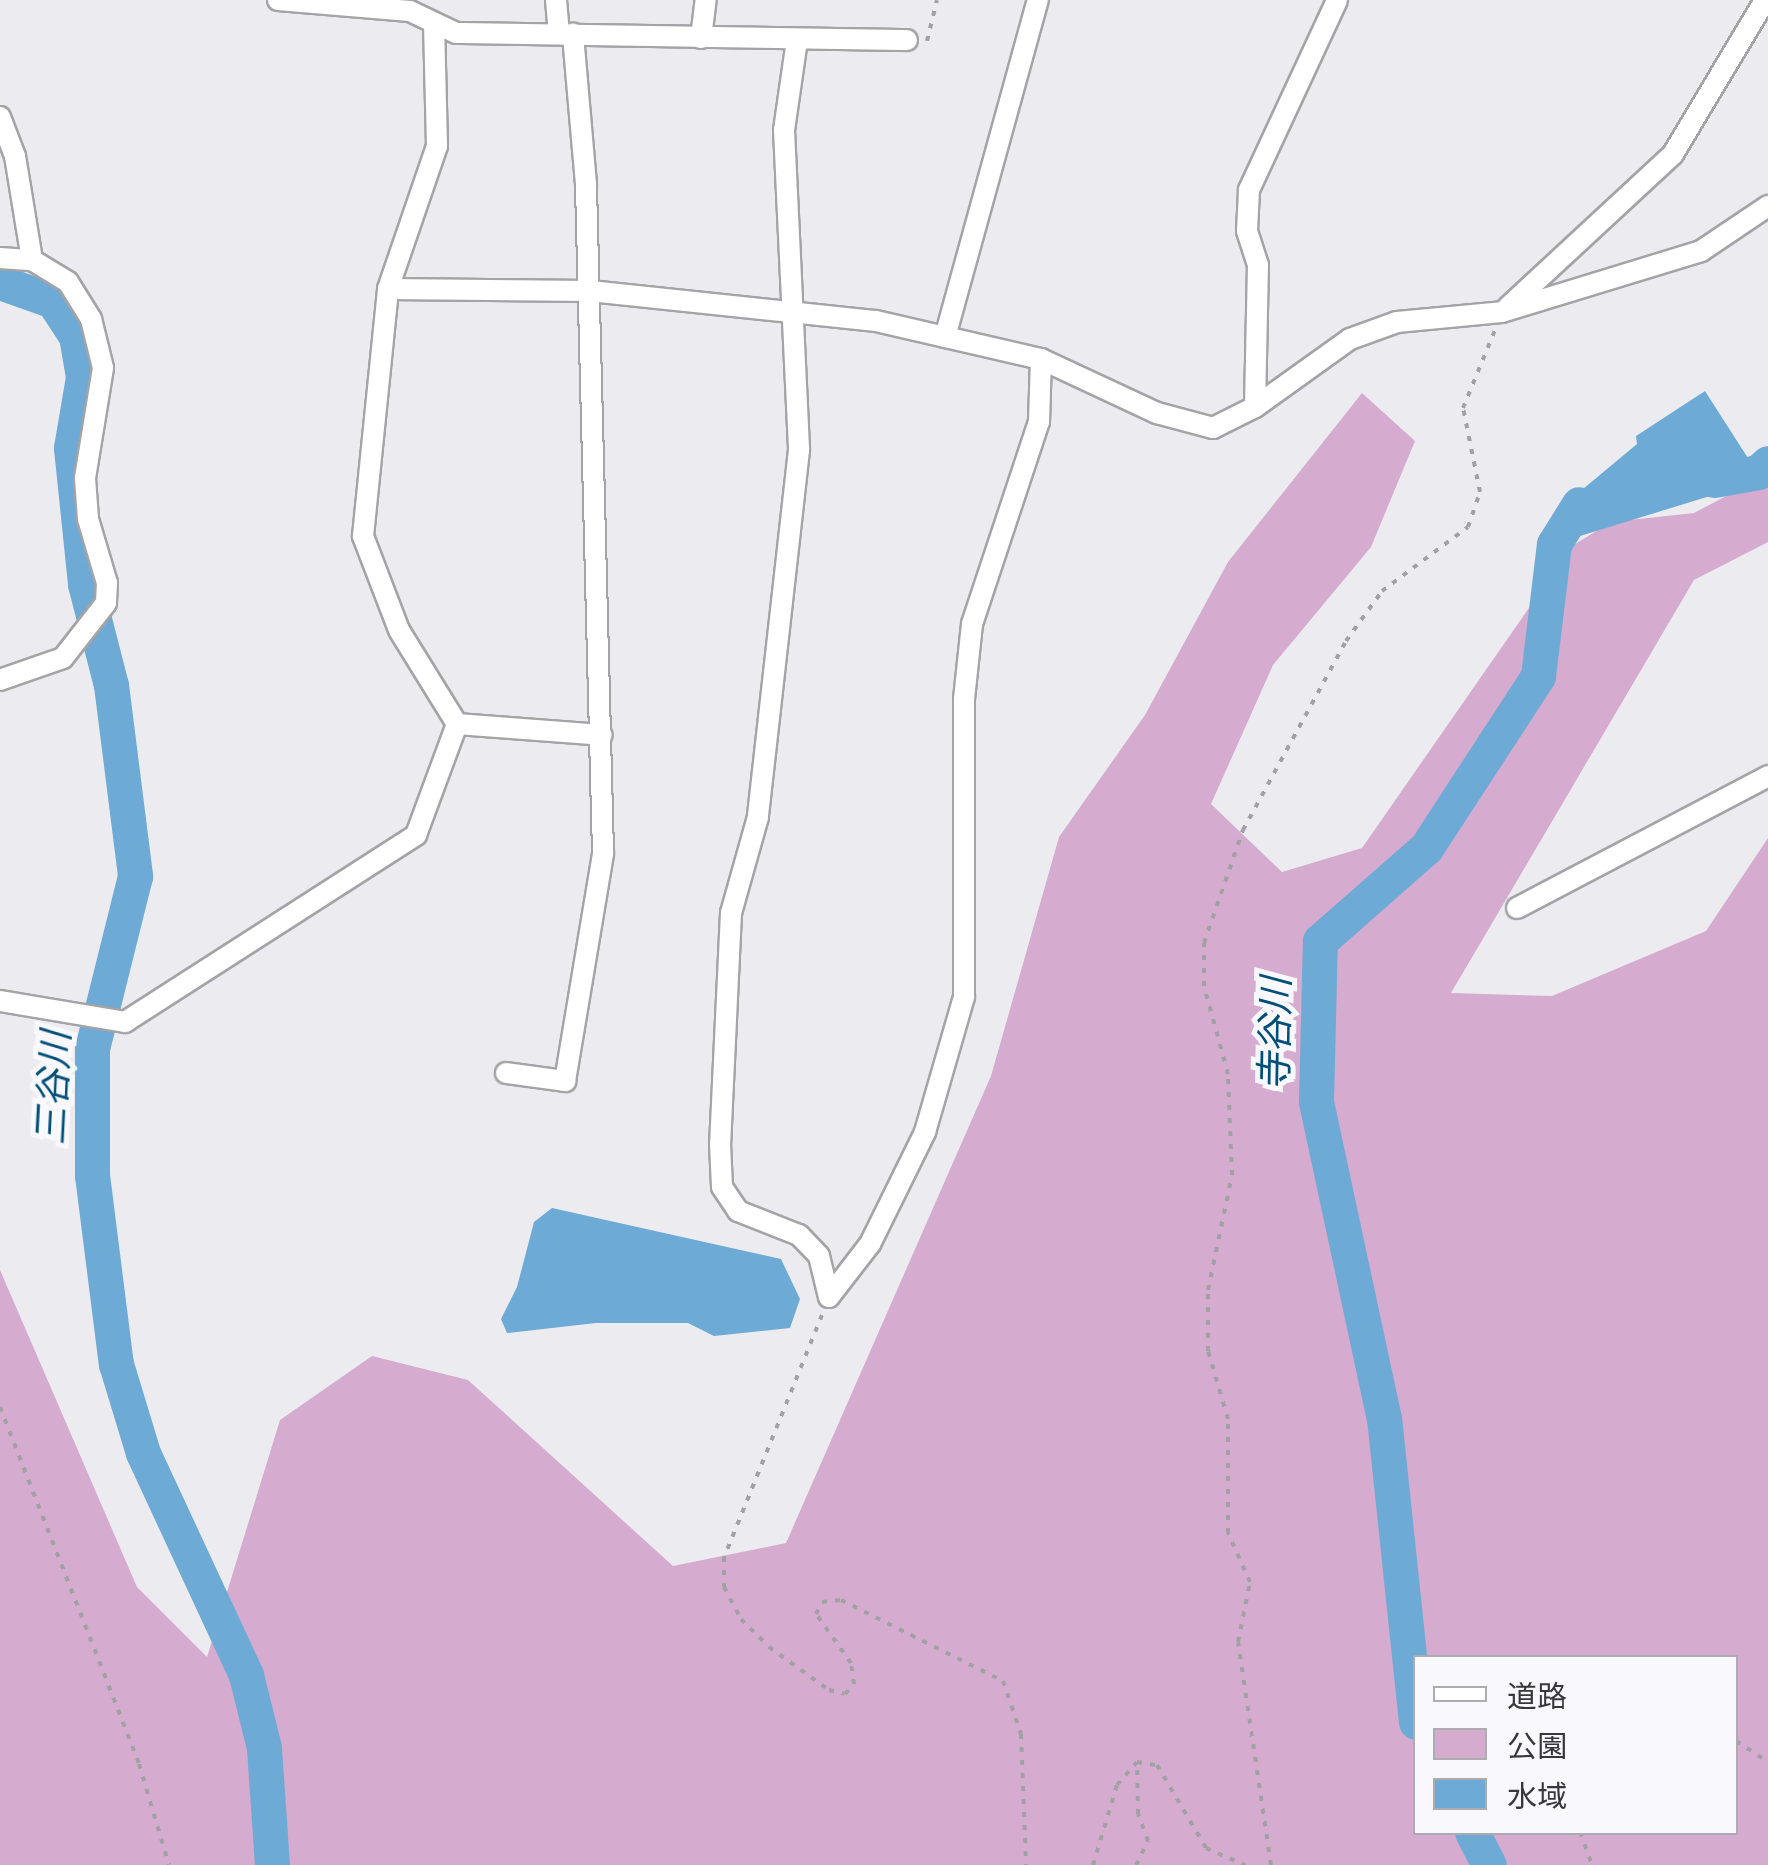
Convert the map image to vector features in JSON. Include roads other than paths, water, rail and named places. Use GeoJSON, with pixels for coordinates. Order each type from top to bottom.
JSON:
{"type":"FeatureCollection","features":[{"type":"Feature","properties":{"kind":"street"},"geometry":{"type":"LineString","coordinates":[[278,0],[410,11],[456,33],[907,40]]}},
{"type":"Feature","properties":{"kind":"street"},"geometry":{"type":"LineString","coordinates":[[506,1073],[565,1081],[603,853],[602,735],[592,593],[590,291],[566,34],[556,0]]}},
{"type":"Feature","properties":{"kind":"street"},"geometry":{"type":"LineString","coordinates":[[702,38],[706,0]]}},
{"type":"Feature","properties":{"kind":"street"},"geometry":{"type":"LineString","coordinates":[[946,337],[1038,0]]}},
{"type":"Feature","properties":{"kind":"street"},"geometry":{"type":"LineString","coordinates":[[1255,407],[1258,265],[1247,231],[1248,190],[1336,0]]}},
{"type":"Feature","properties":{"kind":"street"},"geometry":{"type":"LineString","coordinates":[[1502,312],[1673,154],[1766,0]]}},
{"type":"Feature","properties":{"kind":"street"},"geometry":{"type":"LineString","coordinates":[[434,23],[437,146],[388,289],[363,536],[399,630],[457,724]]}},
{"type":"Feature","properties":{"kind":"street"},"geometry":{"type":"LineString","coordinates":[[797,40],[784,130],[796,317],[796,499],[758,818],[731,913],[720,1144],[722,1187],[738,1211],[798,1234],[819,1256],[829,1297],[870,1244],[925,1132],[964,997],[964,700],[972,624],[1039,422],[1041,358]]}},
{"type":"Feature","properties":{"kind":"street"},"geometry":{"type":"LineString","coordinates":[[0,117],[15,156],[32,260]]}},
{"type":"Feature","properties":{"kind":"street"},"geometry":{"type":"LineString","coordinates":[[388,289],[590,291],[796,317],[876,321],[1041,358],[1157,413],[1212,428],[1255,407],[1350,339],[1398,322],[1502,312],[1702,251],[1768,206]]}},
{"type":"Feature","properties":{"kind":"street"},"geometry":{"type":"LineString","coordinates":[[0,258],[32,260],[68,282],[91,319],[103,368],[86,478],[106,604],[86,634],[63,658],[0,680]]}},
{"type":"Feature","properties":{"kind":"street"},"geometry":{"type":"LineString","coordinates":[[457,724],[602,735]]}},
{"type":"Feature","properties":{"kind":"street"},"geometry":{"type":"LineString","coordinates":[[0,1001],[114,1020],[151,1010],[416,835],[457,724]]}},
{"type":"Feature","properties":{"kind":"street"},"geometry":{"type":"LineString","coordinates":[[1517,908],[1768,776]]}},
{"type":"Feature","properties":{"kind":"water"},"geometry":{"type":"Polygon","coordinates":[[[1705,391],[1762,480],[1554,544],[1559,509],[1637,444],[1636,436],[1705,391]]]}},
{"type":"Feature","properties":{"kind":"water"},"geometry":{"type":"Polygon","coordinates":[[[552,1208],[781,1259],[800,1299],[790,1328],[714,1336],[688,1323],[596,1323],[507,1333],[501,1319],[517,1287],[534,1222],[552,1208]]]}},
{"type":"Feature","properties":{"kind":"waterway","name":"三谷川"},"geometry":{"type":"LineString","coordinates":[[0,282],[53,301],[76,336],[83,377],[71,448],[85,584],[111,685],[135,876],[92,1048],[92,1175],[116,1364],[143,1453],[246,1675],[264,1748],[272,1865]]}},
{"type":"Feature","properties":{"kind":"waterway","name":"寺谷川"},"geometry":{"type":"LineString","coordinates":[[1714,480],[1758,472],[1768,463]]}},
{"type":"Feature","properties":{"kind":"waterway","name":"寺谷川"},"geometry":{"type":"LineString","coordinates":[[1413,1694],[1384,1419],[1316,1101],[1320,941],[1426,848],[1538,676],[1554,544],[1579,504]]}},
{"type":"Feature","properties":{"kind":"waterway","name":"寺谷川"},"geometry":{"type":"LineString","coordinates":[[1474,1835],[1489,1865]]}}]}
